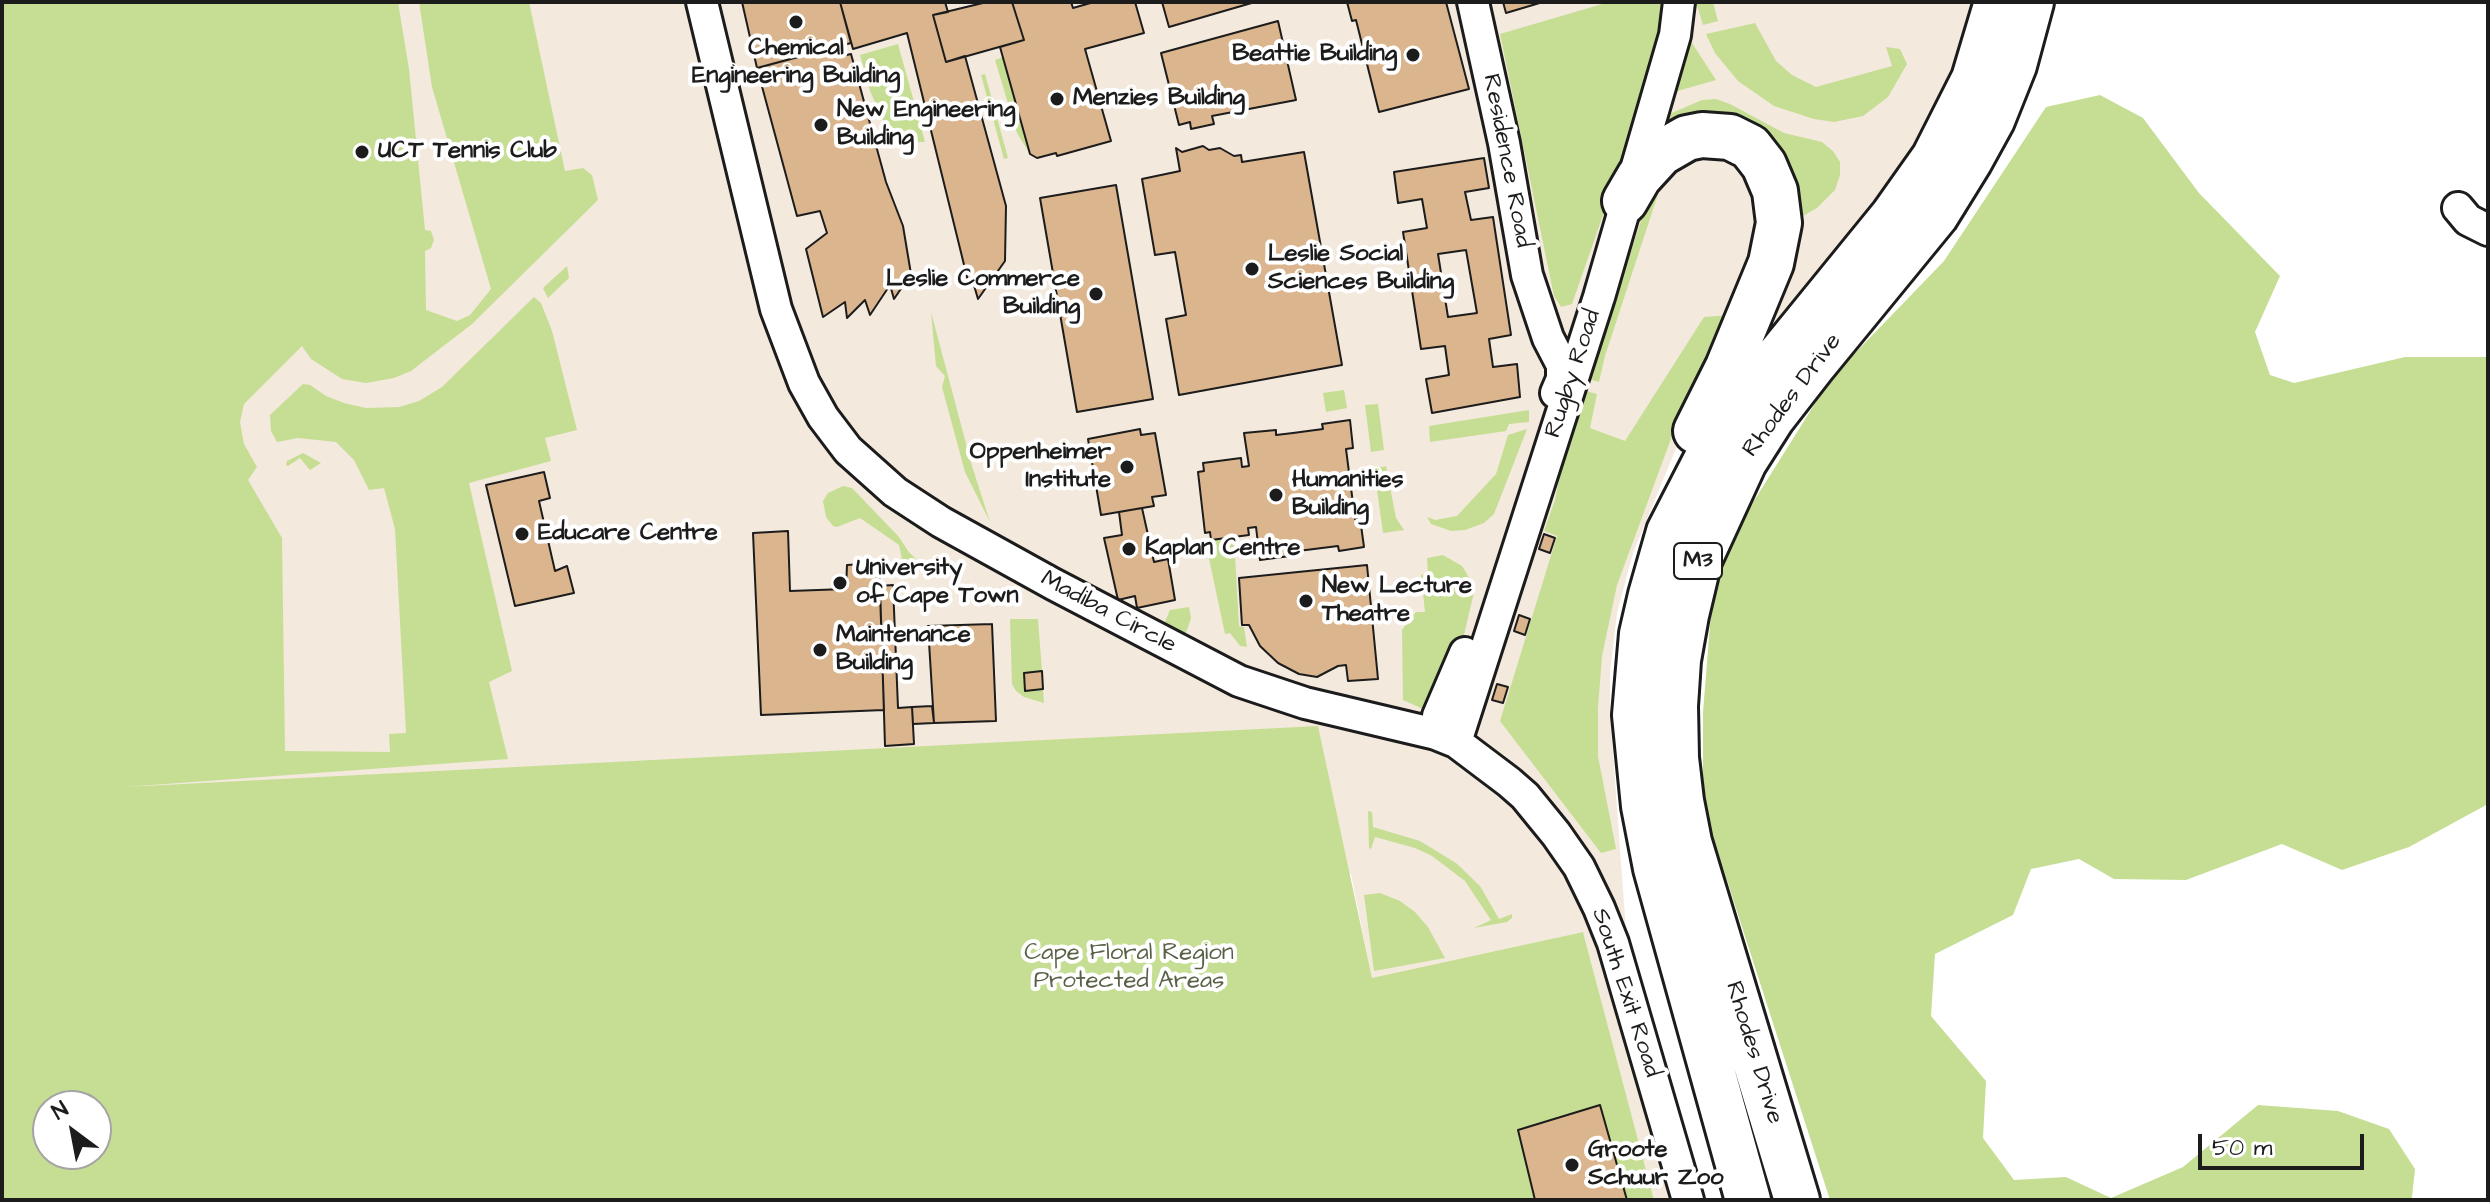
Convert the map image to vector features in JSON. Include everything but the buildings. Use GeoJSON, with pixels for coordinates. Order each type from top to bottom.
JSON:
{"type":"FeatureCollection","features":[{"type":"Feature","properties":{"kind":"highway","name":"Rhodes Drive"},"geometry":{"type":"LineString","coordinates":[[1748,1200],[1656,868],[1644,806],[1635,715],[1642,634],[1669,532],[1719,435],[1749,393],[1893,216],[1934,158],[1974,79],[1997,2]]}},
{"type":"Feature","properties":{"kind":"highway","name":"Rhodes Drive"},"geometry":{"type":"LineString","coordinates":[[1797,1200],[1689,842],[1681,801],[1675,706],[1678,660],[1686,615],[1699,560],[1744,462],[1797,385],[1936,215],[1992,120],[2031,2]]}},
{"type":"Feature","properties":{"kind":"highway"},"geometry":{"type":"LineString","coordinates":[[1625,201],[1639,177],[1661,153],[1687,138],[1719,135],[1750,147],[1764,165],[1775,191],[1779,223],[1771,263],[1728,367],[1652,526],[1631,591],[1620,647],[1617,688],[1619,762],[1625,807],[1656,868]]}},
{"type":"Feature","properties":{"kind":"street","name":"Madiba Circle"},"geometry":{"type":"LineString","coordinates":[[702,2],[772,295],[788,346],[823,417],[848,450],[871,473],[950,528],[1239,681],[1305,703],[1446,738]]}},
{"type":"Feature","properties":{"kind":"street","name":"Residence Road"},"geometry":{"type":"LineString","coordinates":[[1473,2],[1504,143],[1527,275],[1541,320]]}},
{"type":"Feature","properties":{"kind":"street","name":"Rugby Road"},"geometry":{"type":"LineString","coordinates":[[1446,738],[1599,297],[1675,35],[1679,2]]}},
{"type":"Feature","properties":{"kind":"street"},"geometry":{"type":"LineString","coordinates":[[2458,208],[2468,220],[2488,230]]}},
{"type":"Feature","properties":{"kind":"street"},"geometry":{"type":"LineString","coordinates":[[1541,320],[1554,326],[1572,326],[1587,314],[1599,297]]}},
{"type":"Feature","properties":{"kind":"street","name":"Rugby Road"},"geometry":{"type":"LineString","coordinates":[[1446,738],[1438,716],[1464,657],[1530,455],[1562,379],[1562,365],[1541,320]]}},
{"type":"Feature","properties":{"kind":"street","name":"South Exit Road"},"geometry":{"type":"LineString","coordinates":[[1446,738],[1492,768],[1525,796],[1579,867],[1613,943],[1688,1200]]}},
{"type":"Feature","properties":{"kind":"shaded area","name":"University of Cape Town"},"geometry":{"type":"Polygon","coordinates":[[[36,2],[1979,2],[1975,23],[1926,136],[1877,204],[1789,315],[1687,422],[1633,553],[1617,613],[1610,672],[1610,711],[1626,931],[1703,1200],[1654,1200],[1583,932],[1372,979],[1351,874],[61,791],[36,2]]]}},
{"type":"Feature","properties":{"kind":"green space","name":"Cape Floral Region Protected Areas"},"geometry":{"type":"Polygon","coordinates":[[[2,2],[398,2],[409,69],[425,230],[431,231],[434,240],[431,248],[425,251],[426,310],[457,321],[470,315],[491,289],[432,87],[419,2],[529,2],[565,171],[583,168],[592,175],[598,200],[472,324],[411,371],[366,383],[342,379],[311,359],[302,346],[244,404],[240,422],[244,444],[257,467],[248,480],[282,538],[285,751],[390,752],[389,734],[406,733],[395,529],[384,488],[369,490],[354,460],[336,442],[298,438],[277,442],[271,431],[270,415],[303,384],[344,403],[366,408],[399,407],[419,401],[442,387],[534,297],[541,303],[552,331],[577,430],[545,438],[551,461],[469,483],[512,671],[489,682],[508,759],[124,787],[1318,726],[1372,978],[1583,932],[1654,1200],[2,1200],[2,2]]]}},
{"type":"Feature","properties":{"kind":"green space"},"geometry":{"type":"Polygon","coordinates":[[[1609,2],[1670,2],[1668,29],[1572,304],[1561,307],[1554,296],[1500,34],[1609,2]]]}},
{"type":"Feature","properties":{"kind":"green space"},"geometry":{"type":"Polygon","coordinates":[[[1696,2],[1713,2],[1718,21],[1703,25],[1696,2]]]}},
{"type":"Feature","properties":{"kind":"green space"},"geometry":{"type":"Polygon","coordinates":[[[1755,23],[1776,61],[1792,75],[1816,87],[1892,66],[1886,47],[1900,49],[1907,64],[1888,97],[1863,116],[1834,122],[1814,119],[1774,106],[1738,81],[1715,53],[1706,34],[1755,23]]]}},
{"type":"Feature","properties":{"kind":"green space"},"geometry":{"type":"Polygon","coordinates":[[[1686,39],[1690,40],[1716,80],[1664,98],[1686,39]]]}},
{"type":"Feature","properties":{"kind":"green space"},"geometry":{"type":"Polygon","coordinates":[[[898,44],[925,142],[913,142],[888,131],[870,91],[860,55],[898,44]]]}},
{"type":"Feature","properties":{"kind":"green space"},"geometry":{"type":"Polygon","coordinates":[[[1003,57],[1030,154],[1017,133],[995,60],[1003,57]]]}},
{"type":"Feature","properties":{"kind":"green space"},"geometry":{"type":"Polygon","coordinates":[[[985,74],[1008,158],[1004,159],[981,75],[985,74]]]}},
{"type":"Feature","properties":{"kind":"green space"},"geometry":{"type":"Polygon","coordinates":[[[2100,95],[2143,118],[2199,193],[2280,276],[2255,332],[2270,375],[2294,383],[2405,357],[2488,357],[2488,804],[2409,847],[2342,870],[2282,844],[2186,880],[2114,879],[2079,859],[2031,869],[2013,915],[1935,954],[1931,1016],[1986,1081],[1983,1138],[2014,1180],[2066,1177],[2111,1198],[2183,1167],[2258,1105],[2338,1111],[2389,1129],[2415,1169],[2410,1200],[1830,1200],[1703,806],[1703,712],[1715,563],[1831,378],[1944,261],[2046,107],[2100,95]]]}},
{"type":"Feature","properties":{"kind":"green space"},"geometry":{"type":"Polygon","coordinates":[[[1716,99],[1784,133],[1822,142],[1840,162],[1835,190],[1817,208],[1794,221],[1774,164],[1650,139],[1667,115],[1702,100],[1716,99]]]}},
{"type":"Feature","properties":{"kind":"green space"},"geometry":{"type":"Polygon","coordinates":[[[1656,175],[1661,185],[1599,382],[1589,379],[1656,175]]]}},
{"type":"Feature","properties":{"kind":"green space"},"geometry":{"type":"Polygon","coordinates":[[[567,266],[569,278],[548,298],[543,288],[567,266]]]}},
{"type":"Feature","properties":{"kind":"green space"},"geometry":{"type":"Polygon","coordinates":[[[931,312],[990,522],[965,472],[942,387],[945,376],[936,366],[931,312]]]}},
{"type":"Feature","properties":{"kind":"green space"},"geometry":{"type":"Polygon","coordinates":[[[1731,315],[1675,428],[1617,585],[1602,656],[1598,708],[1598,756],[1616,849],[1601,853],[1500,721],[1557,536],[1544,531],[1586,391],[1597,394],[1590,428],[1625,441],[1704,317],[1731,315]]]}},
{"type":"Feature","properties":{"kind":"green space"},"geometry":{"type":"Polygon","coordinates":[[[1344,390],[1347,408],[1326,412],[1323,393],[1344,390]]]}},
{"type":"Feature","properties":{"kind":"green space"},"geometry":{"type":"Polygon","coordinates":[[[1378,404],[1384,450],[1371,452],[1365,405],[1378,404]]]}},
{"type":"Feature","properties":{"kind":"green space"},"geometry":{"type":"Polygon","coordinates":[[[1529,410],[1529,422],[1509,424],[1506,431],[1430,442],[1429,426],[1529,410]]]}},
{"type":"Feature","properties":{"kind":"green space"},"geometry":{"type":"Polygon","coordinates":[[[1527,429],[1494,514],[1484,523],[1465,530],[1451,531],[1431,524],[1427,517],[1435,520],[1457,516],[1496,474],[1508,435],[1527,429]]]}},
{"type":"Feature","properties":{"kind":"green space"},"geometry":{"type":"Polygon","coordinates":[[[303,453],[321,463],[310,470],[300,458],[286,465],[287,461],[303,453]]]}},
{"type":"Feature","properties":{"kind":"green space"},"geometry":{"type":"Polygon","coordinates":[[[1386,466],[1396,518],[1404,530],[1383,533],[1374,469],[1386,466]]]}},
{"type":"Feature","properties":{"kind":"green space"},"geometry":{"type":"Polygon","coordinates":[[[843,486],[852,488],[919,562],[903,564],[899,545],[860,518],[833,526],[826,517],[823,501],[828,493],[843,486]]]}},
{"type":"Feature","properties":{"kind":"green space"},"geometry":{"type":"Polygon","coordinates":[[[1234,537],[1239,626],[1244,627],[1247,647],[1240,646],[1230,633],[1225,634],[1207,549],[1211,548],[1211,539],[1234,537]]]}},
{"type":"Feature","properties":{"kind":"green space"},"geometry":{"type":"Polygon","coordinates":[[[1443,555],[1462,566],[1474,592],[1463,639],[1430,707],[1423,709],[1403,700],[1402,630],[1416,612],[1425,612],[1421,575],[1428,573],[1427,558],[1443,555]]]}},
{"type":"Feature","properties":{"kind":"green space"},"geometry":{"type":"Polygon","coordinates":[[[1189,607],[1191,618],[1186,633],[1180,635],[1162,629],[1170,610],[1189,607]]]}},
{"type":"Feature","properties":{"kind":"green space"},"geometry":{"type":"Polygon","coordinates":[[[1010,619],[1038,619],[1042,671],[1024,674],[1025,690],[1043,689],[1044,703],[1024,697],[1012,684],[1010,619]]]}},
{"type":"Feature","properties":{"kind":"green space"},"geometry":{"type":"Polygon","coordinates":[[[1368,811],[1372,812],[1373,827],[1420,841],[1456,863],[1480,886],[1499,919],[1512,914],[1512,918],[1507,922],[1474,928],[1491,920],[1465,881],[1432,856],[1415,848],[1375,837],[1369,848],[1368,811]]]}},
{"type":"Feature","properties":{"kind":"green space"},"geometry":{"type":"Polygon","coordinates":[[[1380,893],[1400,901],[1415,912],[1428,927],[1445,958],[1374,971],[1364,895],[1380,893]]]}},
{"type":"Feature","properties":{"kind":"place","name":"Chemical Engineering Building"},"geometry":{"type":"Point","coordinates":[796,22]}},
{"type":"Feature","properties":{"kind":"place","name":"Beattie Building"},"geometry":{"type":"Point","coordinates":[1413,55]}},
{"type":"Feature","properties":{"kind":"place","name":"Menzies Building"},"geometry":{"type":"Point","coordinates":[1057,99]}},
{"type":"Feature","properties":{"kind":"place","name":"New Engineering Building"},"geometry":{"type":"Point","coordinates":[821,125]}},
{"type":"Feature","properties":{"kind":"place","name":"UCT Tennis Club"},"geometry":{"type":"Point","coordinates":[362,152]}},
{"type":"Feature","properties":{"kind":"place","name":"Leslie Social Sciences Building"},"geometry":{"type":"Point","coordinates":[1252,269]}},
{"type":"Feature","properties":{"kind":"place","name":"Leslie Commerce Building"},"geometry":{"type":"Point","coordinates":[1096,294]}},
{"type":"Feature","properties":{"kind":"place","name":"Oppenheimer Institute"},"geometry":{"type":"Point","coordinates":[1127,467]}},
{"type":"Feature","properties":{"kind":"place","name":"Humanities Building"},"geometry":{"type":"Point","coordinates":[1276,495]}},
{"type":"Feature","properties":{"kind":"place","name":"Educare Centre"},"geometry":{"type":"Point","coordinates":[522,534]}},
{"type":"Feature","properties":{"kind":"place","name":"Kaplan Centre"},"geometry":{"type":"Point","coordinates":[1129,549]}},
{"type":"Feature","properties":{"kind":"place","name":"University of Cape Town"},"geometry":{"type":"Point","coordinates":[840,583]}},
{"type":"Feature","properties":{"kind":"place","name":"New Lecture Theatre"},"geometry":{"type":"Point","coordinates":[1306,601]}},
{"type":"Feature","properties":{"kind":"place","name":"Maintenance Building"},"geometry":{"type":"Point","coordinates":[820,650]}},
{"type":"Feature","properties":{"kind":"place","name":"Groote Schuur Zoo"},"geometry":{"type":"Point","coordinates":[1572,1165]}}]}
